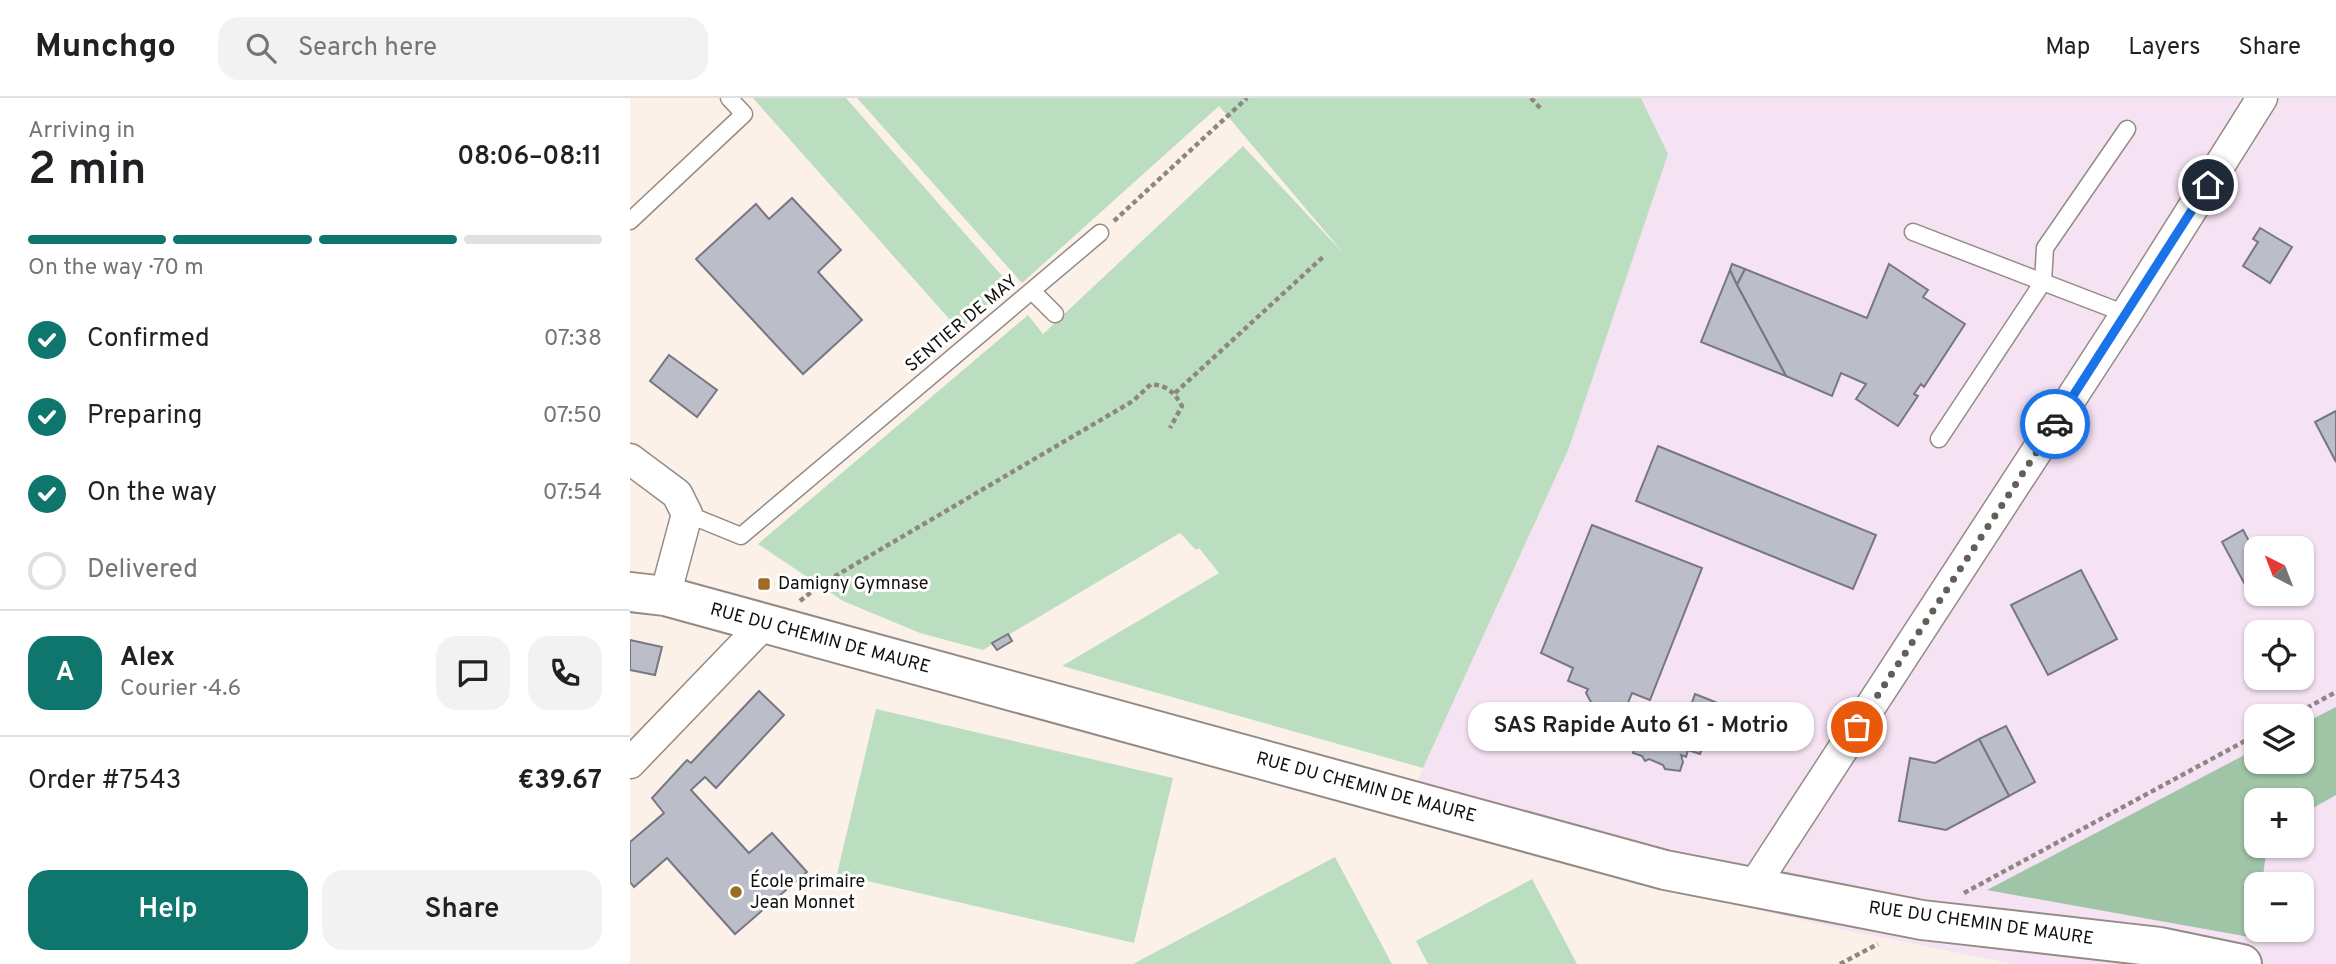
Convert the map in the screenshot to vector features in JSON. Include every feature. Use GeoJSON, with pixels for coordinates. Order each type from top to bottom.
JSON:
{"type":"FeatureCollection","features":[{"type":"Feature","properties":{"kind":"street"},"geometry":{"type":"LineString","coordinates":[[1753,887],[2126,314],[2262,98]]}},
{"type":"Feature","properties":{"kind":"street"},"geometry":{"type":"LineString","coordinates":[[630,459],[677,494],[687,514]]}},
{"type":"Feature","properties":{"kind":"street","name":"RUE DU CHEMIN DE MAURE"},"geometry":{"type":"LineString","coordinates":[[687,514],[647,594],[1665,870],[1922,920],[2160,947],[2242,964]]}},
{"type":"Feature","properties":{"kind":"street"},"geometry":{"type":"LineString","coordinates":[[630,763],[767,625]]}},
{"type":"Feature","properties":{"kind":"lane"},"geometry":{"type":"LineString","coordinates":[[630,221],[744,114],[729,98]]}},
{"type":"Feature","properties":{"kind":"lane"},"geometry":{"type":"LineString","coordinates":[[1938,439],[2043,282],[2045,248],[2127,129]]}},
{"type":"Feature","properties":{"kind":"lane"},"geometry":{"type":"LineString","coordinates":[[1913,232],[2126,314]]}},
{"type":"Feature","properties":{"kind":"lane","name":"SENTIER DE MAY"},"geometry":{"type":"LineString","coordinates":[[687,514],[741,536],[1100,233]]}},
{"type":"Feature","properties":{"kind":"lane"},"geometry":{"type":"LineString","coordinates":[[1032,291],[1055,313]]}},
{"type":"Feature","properties":{"kind":"path"},"geometry":{"type":"LineString","coordinates":[[1100,233],[1247,98]]}},
{"type":"Feature","properties":{"kind":"path"},"geometry":{"type":"LineString","coordinates":[[1531,98],[1541,109]]}},
{"type":"Feature","properties":{"kind":"path"},"geometry":{"type":"LineString","coordinates":[[1175,393],[1324,256]]}},
{"type":"Feature","properties":{"kind":"path"},"geometry":{"type":"LineString","coordinates":[[767,625],[820,585],[1133,401],[1151,384],[1164,385],[1175,393],[1182,406],[1170,428]]}},
{"type":"Feature","properties":{"kind":"path"},"geometry":{"type":"LineString","coordinates":[[2314,704],[2336,692]]}},
{"type":"Feature","properties":{"kind":"path"},"geometry":{"type":"LineString","coordinates":[[1840,964],[1922,920],[1948,901],[2244,741]]}},
{"type":"Feature","properties":{"kind":"shaded area"},"geometry":{"type":"Polygon","coordinates":[[[1641,98],[2336,98],[2336,964],[2013,964],[1855,932],[1636,882],[1403,819],[1423,768],[1569,448],[1668,154],[1641,98]]]}},
{"type":"Feature","properties":{"kind":"green space"},"geometry":{"type":"Polygon","coordinates":[[[753,98],[846,98],[1010,285],[959,330],[753,98]]]}},
{"type":"Feature","properties":{"kind":"green space"},"geometry":{"type":"Polygon","coordinates":[[[857,98],[1641,98],[1668,154],[1569,448],[1423,768],[1062,666],[1219,573],[1199,548],[1196,550],[1180,533],[983,650],[920,633],[843,601],[758,544],[1028,315],[1043,334],[1243,146],[1345,255],[1219,106],[1022,283],[857,98]]]}},
{"type":"Feature","properties":{"kind":"green space"},"geometry":{"type":"Polygon","coordinates":[[[2336,707],[2336,795],[2314,807],[2314,788],[2244,788],[2244,858],[2265,858],[2264,872],[2244,872],[2244,936],[1987,890],[2244,755],[2244,774],[2314,774],[2314,718],[2336,707]]]}},
{"type":"Feature","properties":{"kind":"green space"},"geometry":{"type":"Polygon","coordinates":[[[876,709],[1173,778],[1134,943],[837,874],[876,709]]]}},
{"type":"Feature","properties":{"kind":"green space"},"geometry":{"type":"Polygon","coordinates":[[[1335,857],[1392,964],[1133,964],[1335,857]]]}},
{"type":"Feature","properties":{"kind":"green space"},"geometry":{"type":"Polygon","coordinates":[[[1532,879],[1577,964],[1428,964],[1416,941],[1532,879]]]}},
{"type":"Feature","properties":{"kind":"building"},"geometry":{"type":"Polygon","coordinates":[[[792,198],[841,250],[818,272],[862,320],[803,374],[696,259],[756,204],[769,219],[792,198]]]}},
{"type":"Feature","properties":{"kind":"building"},"geometry":{"type":"Polygon","coordinates":[[[2260,228],[2292,247],[2270,283],[2243,266],[2258,242],[2253,239],[2260,228]]]}},
{"type":"Feature","properties":{"kind":"building"},"geometry":{"type":"Polygon","coordinates":[[[1732,264],[1745,269],[1737,285],[1730,270],[1732,264]]]}},
{"type":"Feature","properties":{"kind":"building"},"geometry":{"type":"Polygon","coordinates":[[[1889,264],[1928,290],[1923,297],[1965,324],[1924,387],[1921,384],[1914,394],[1918,396],[1898,426],[1856,399],[1866,384],[1841,373],[1832,396],[1786,376],[1737,285],[1745,269],[1867,318],[1889,264]]]}},
{"type":"Feature","properties":{"kind":"building"},"geometry":{"type":"Polygon","coordinates":[[[1730,270],[1737,285],[1786,376],[1701,342],[1730,270]]]}},
{"type":"Feature","properties":{"kind":"building"},"geometry":{"type":"Polygon","coordinates":[[[669,355],[717,390],[697,417],[650,381],[669,355]]]}},
{"type":"Feature","properties":{"kind":"building"},"geometry":{"type":"Polygon","coordinates":[[[2336,411],[2336,462],[2315,422],[2336,411]]]}},
{"type":"Feature","properties":{"kind":"building"},"geometry":{"type":"Polygon","coordinates":[[[1658,446],[1876,535],[1853,589],[1636,501],[1658,446]]]}},
{"type":"Feature","properties":{"kind":"building"},"geometry":{"type":"Polygon","coordinates":[[[1592,525],[1702,568],[1650,700],[1632,693],[1615,734],[1583,722],[1591,702],[1586,693],[1588,689],[1568,681],[1573,668],[1541,653],[1592,525]]]}},
{"type":"Feature","properties":{"kind":"building"},"geometry":{"type":"Polygon","coordinates":[[[2243,530],[2246,536],[2244,536],[2244,583],[2222,542],[2243,530]]]}},
{"type":"Feature","properties":{"kind":"building"},"geometry":{"type":"Polygon","coordinates":[[[2081,570],[2117,639],[2048,675],[2011,605],[2081,570]]]}},
{"type":"Feature","properties":{"kind":"building"},"geometry":{"type":"Polygon","coordinates":[[[1008,634],[1012,641],[997,650],[992,643],[1008,634]]]}},
{"type":"Feature","properties":{"kind":"building"},"geometry":{"type":"Polygon","coordinates":[[[630,640],[662,647],[655,675],[630,670],[630,640]]]}},
{"type":"Feature","properties":{"kind":"building"},"geometry":{"type":"Polygon","coordinates":[[[759,691],[784,715],[716,788],[705,777],[691,790],[749,853],[772,833],[807,872],[735,934],[667,858],[634,887],[630,882],[630,842],[664,813],[652,798],[687,760],[691,763],[759,691]]]}},
{"type":"Feature","properties":{"kind":"building"},"geometry":{"type":"Polygon","coordinates":[[[1695,694],[1733,709],[1728,723],[1730,724],[1718,747],[1705,742],[1700,754],[1688,750],[1686,757],[1681,755],[1683,762],[1680,771],[1665,769],[1663,765],[1649,759],[1645,761],[1642,756],[1633,753],[1640,734],[1650,737],[1654,728],[1667,733],[1676,708],[1688,713],[1695,694]]]}},
{"type":"Feature","properties":{"kind":"building"},"geometry":{"type":"Polygon","coordinates":[[[1625,709],[1669,726],[1667,733],[1623,716],[1625,709]]]}},
{"type":"Feature","properties":{"kind":"building"},"geometry":{"type":"Polygon","coordinates":[[[2006,726],[2035,782],[2009,796],[1979,739],[2006,726]]]}},
{"type":"Feature","properties":{"kind":"building"},"geometry":{"type":"Polygon","coordinates":[[[1979,739],[2009,796],[1946,830],[1899,821],[1910,758],[1935,763],[1979,739]]]}},
{"type":"Feature","properties":{"kind":"way so far"},"geometry":{"type":"LineString","coordinates":[[1857,727],[2055,424]]}},
{"type":"Feature","properties":{"kind":"place","name":"Damigny Gymnase"},"geometry":{"type":"Point","coordinates":[764,584]}},
{"type":"Feature","properties":{"kind":"place","name":"SAS Rapide Auto 61 - Motrio"},"geometry":{"type":"Point","coordinates":[1857,727]}},
{"type":"Feature","properties":{"kind":"place","name":"École primaire Jean Monnet"},"geometry":{"type":"Point","coordinates":[736,892]}},
{"type":"Feature","properties":{"kind":"route"},"geometry":{"type":"LineString","coordinates":[[2055,424],[2208,185]]}}]}
